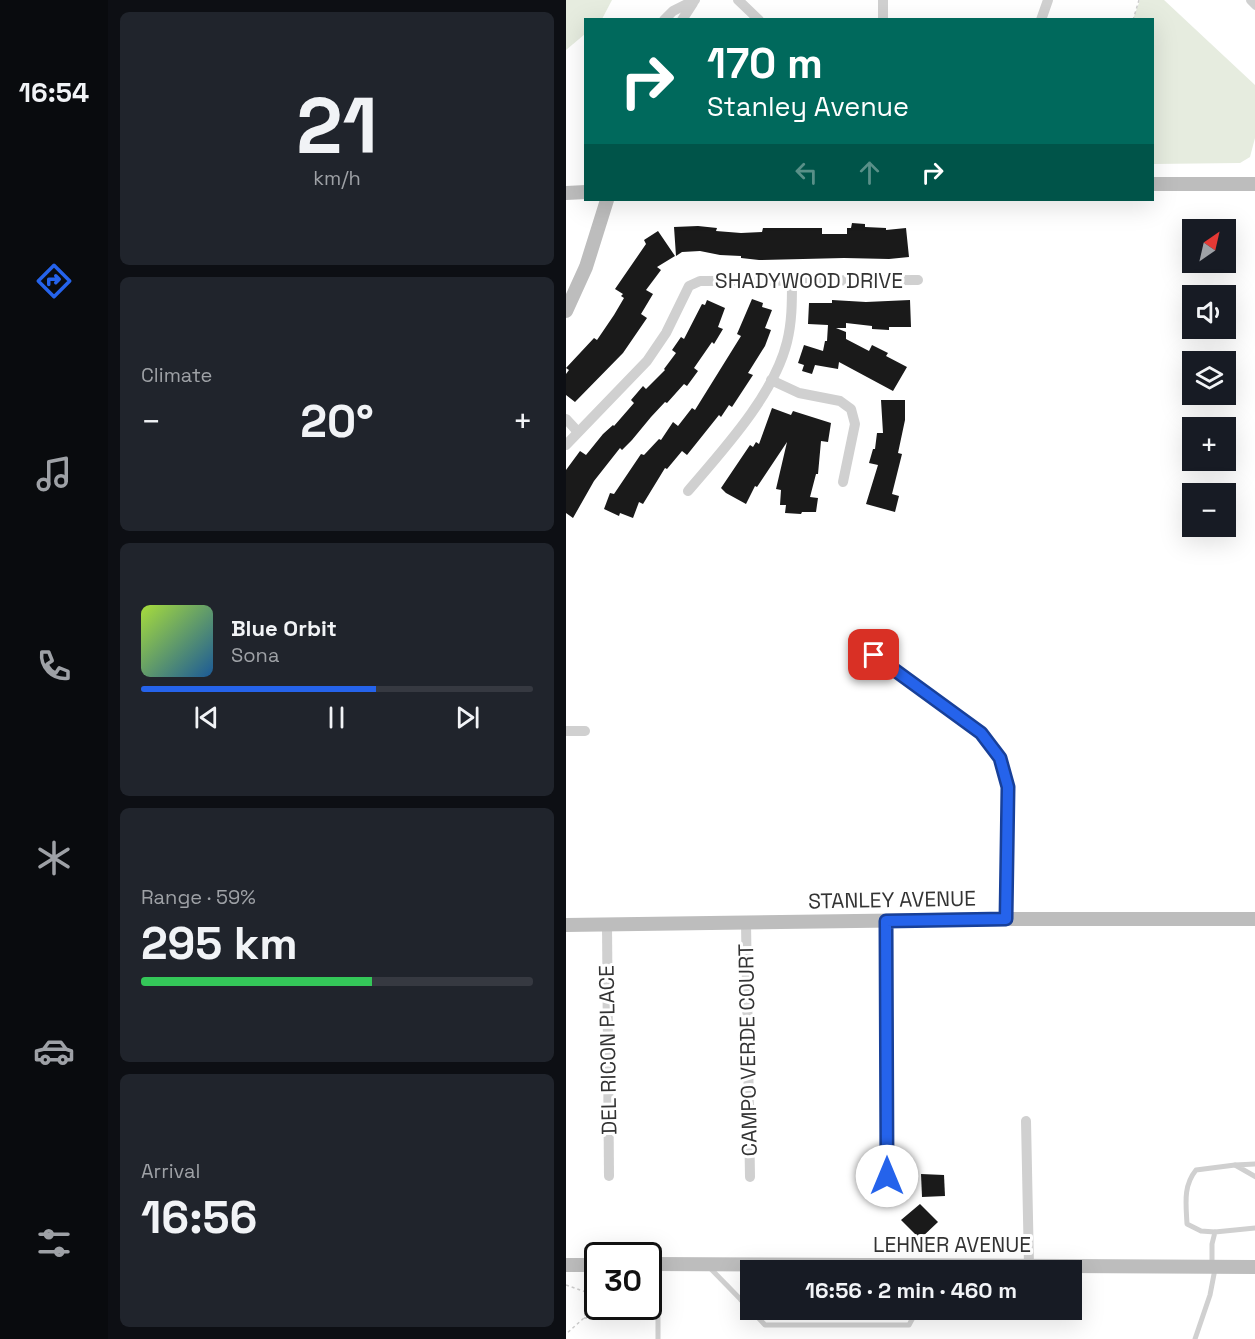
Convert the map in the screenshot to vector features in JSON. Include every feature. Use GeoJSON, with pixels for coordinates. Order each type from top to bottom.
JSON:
{"type":"FeatureCollection","features":[{"type":"Feature","properties":{"kind":"street"},"geometry":{"type":"LineString","coordinates":[[666,18],[673,11],[695,0]]}},
{"type":"Feature","properties":{"kind":"street"},"geometry":{"type":"LineString","coordinates":[[683,18],[695,0]]}},
{"type":"Feature","properties":{"kind":"street"},"geometry":{"type":"LineString","coordinates":[[738,0],[757,18]]}},
{"type":"Feature","properties":{"kind":"street"},"geometry":{"type":"LineString","coordinates":[[883,0],[883,18]]}},
{"type":"Feature","properties":{"kind":"street"},"geometry":{"type":"LineString","coordinates":[[1042,18],[1048,0]]}},
{"type":"Feature","properties":{"kind":"street"},"geometry":{"type":"LineString","coordinates":[[1251,0],[1256,4]]}},
{"type":"Feature","properties":{"kind":"street"},"geometry":{"type":"LineString","coordinates":[[1154,184],[1256,184]]}},
{"type":"Feature","properties":{"kind":"street"},"geometry":{"type":"LineString","coordinates":[[566,193],[584,192]]}},
{"type":"Feature","properties":{"kind":"street"},"geometry":{"type":"LineString","coordinates":[[566,311],[586,267],[607,201]]}},
{"type":"Feature","properties":{"kind":"street","name":"SHADYWOOD DRIVE"},"geometry":{"type":"LineString","coordinates":[[566,445],[647,361],[666,333],[689,286],[700,281],[918,280]]}},
{"type":"Feature","properties":{"kind":"street"},"geometry":{"type":"LineString","coordinates":[[688,491],[741,428],[776,373],[787,342],[792,309],[792,282]]}},
{"type":"Feature","properties":{"kind":"street"},"geometry":{"type":"LineString","coordinates":[[771,380],[799,393],[840,401],[851,409],[855,424],[843,482]]}},
{"type":"Feature","properties":{"kind":"street"},"geometry":{"type":"LineString","coordinates":[[566,420],[578,432]]}},
{"type":"Feature","properties":{"kind":"street"},"geometry":{"type":"LineString","coordinates":[[874,655],[981,733],[1000,758],[1008,787],[1006,919]]}},
{"type":"Feature","properties":{"kind":"street"},"geometry":{"type":"LineString","coordinates":[[566,730],[585,731]]}},
{"type":"Feature","properties":{"kind":"street","name":"STANLEY AVENUE"},"geometry":{"type":"LineString","coordinates":[[566,925],[1006,919],[1256,919]]}},
{"type":"Feature","properties":{"kind":"street"},"geometry":{"type":"LineString","coordinates":[[886,921],[887,1176]]}},
{"type":"Feature","properties":{"kind":"street","name":"CAMPO VERDE COURT"},"geometry":{"type":"LineString","coordinates":[[746,923],[750,1176]]}},
{"type":"Feature","properties":{"kind":"street","name":"DEL RICON PLACE"},"geometry":{"type":"LineString","coordinates":[[607,924],[609,1176]]}},
{"type":"Feature","properties":{"kind":"street"},"geometry":{"type":"LineString","coordinates":[[1022,1260],[1026,1121]]}},
{"type":"Feature","properties":{"kind":"street","name":"LEHNER AVENUE"},"geometry":{"type":"LineString","coordinates":[[662,1264],[740,1265]]}},
{"type":"Feature","properties":{"kind":"street"},"geometry":{"type":"LineString","coordinates":[[566,1265],[584,1265]]}},
{"type":"Feature","properties":{"kind":"street","name":"LEHNER AVENUE"},"geometry":{"type":"LineString","coordinates":[[1082,1267],[1256,1267]]}},
{"type":"Feature","properties":{"kind":"lane"},"geometry":{"type":"LineString","coordinates":[[1256,1164],[1196,1170],[1188,1180],[1186,1198],[1187,1224],[1201,1232],[1256,1228]]}},
{"type":"Feature","properties":{"kind":"lane"},"geometry":{"type":"LineString","coordinates":[[1235,1165],[1256,1177]]}},
{"type":"Feature","properties":{"kind":"lane"},"geometry":{"type":"LineString","coordinates":[[1195,1339],[1210,1295],[1214,1267],[1211,1245],[1215,1232]]}},
{"type":"Feature","properties":{"kind":"lane"},"geometry":{"type":"LineString","coordinates":[[707,1264],[740,1298]]}},
{"type":"Feature","properties":{"kind":"lane"},"geometry":{"type":"LineString","coordinates":[[657,1320],[658,1339]]}},
{"type":"Feature","properties":{"kind":"lane"},"geometry":{"type":"LineString","coordinates":[[761,1320],[765,1325],[909,1325],[912,1320]]}},
{"type":"Feature","properties":{"kind":"path"},"geometry":{"type":"LineString","coordinates":[[1134,18],[1139,0]]}},
{"type":"Feature","properties":{"kind":"path"},"geometry":{"type":"LineString","coordinates":[[566,1285],[584,1291]]}},
{"type":"Feature","properties":{"kind":"path"},"geometry":{"type":"LineString","coordinates":[[566,1334],[584,1318]]}},
{"type":"Feature","properties":{"kind":"shaded area"},"geometry":{"type":"Polygon","coordinates":[[[566,0],[612,0],[603,18],[584,18],[584,35],[566,50],[566,0]]]}},
{"type":"Feature","properties":{"kind":"shaded area"},"geometry":{"type":"Polygon","coordinates":[[[1140,0],[1164,0],[1255,85],[1255,138],[1250,157],[1240,163],[1154,164],[1154,18],[1133,18],[1140,0]]]}},
{"type":"Feature","properties":{"kind":"building"},"geometry":{"type":"Polygon","coordinates":[[[852,223],[865,224],[865,227],[886,228],[886,230],[906,228],[909,257],[759,260],[700,251],[682,252],[676,256],[674,227],[698,226],[717,228],[716,231],[741,233],[762,232],[763,228],[822,228],[822,234],[847,234],[847,228],[851,228],[852,223]]]}},
{"type":"Feature","properties":{"kind":"building"},"geometry":{"type":"Polygon","coordinates":[[[658,231],[675,256],[657,267],[661,270],[646,290],[653,294],[641,314],[647,318],[623,353],[575,402],[566,395],[566,374],[569,370],[566,368],[594,338],[597,340],[614,315],[624,298],[621,296],[623,294],[615,289],[646,244],[644,240],[658,231]]]}},
{"type":"Feature","properties":{"kind":"building"},"geometry":{"type":"Polygon","coordinates":[[[752,299],[763,303],[762,307],[772,310],[765,328],[771,330],[765,346],[748,373],[753,375],[732,407],[729,405],[721,417],[719,415],[687,455],[682,451],[667,469],[665,468],[643,504],[639,502],[633,518],[620,513],[619,516],[604,509],[610,493],[614,494],[641,454],[644,455],[659,439],[661,440],[673,422],[678,426],[692,408],[695,410],[741,336],[737,334],[752,299]]]}},
{"type":"Feature","properties":{"kind":"building"},"geometry":{"type":"Polygon","coordinates":[[[707,300],[725,308],[718,327],[723,329],[694,368],[698,371],[687,386],[684,384],[622,450],[620,448],[594,481],[573,518],[566,513],[566,470],[580,451],[586,455],[603,434],[614,426],[634,403],[631,400],[643,386],[646,389],[665,370],[676,353],[672,350],[681,337],[684,339],[702,304],[705,305],[707,300]]]}},
{"type":"Feature","properties":{"kind":"building"},"geometry":{"type":"Polygon","coordinates":[[[832,300],[866,302],[910,300],[911,327],[889,327],[889,330],[872,329],[872,326],[846,323],[846,328],[836,328],[846,332],[846,339],[869,351],[872,345],[888,353],[886,356],[907,367],[893,391],[839,362],[838,369],[815,365],[812,374],[802,371],[804,365],[798,363],[804,345],[823,351],[825,341],[827,341],[828,325],[808,324],[809,303],[832,303],[832,300]]]}},
{"type":"Feature","properties":{"kind":"building"},"geometry":{"type":"Polygon","coordinates":[[[881,400],[905,400],[905,420],[898,453],[902,454],[892,494],[899,496],[895,512],[866,504],[878,465],[869,463],[873,449],[875,449],[877,433],[883,433],[881,400]]]}},
{"type":"Feature","properties":{"kind":"building"},"geometry":{"type":"Polygon","coordinates":[[[772,408],[791,415],[793,411],[831,423],[828,442],[821,441],[818,474],[816,474],[810,497],[818,498],[816,512],[785,513],[786,505],[780,505],[781,490],[776,489],[787,442],[757,487],[755,486],[746,504],[721,488],[750,445],[753,447],[756,442],[759,444],[772,408]]]}},
{"type":"Feature","properties":{"kind":"building"},"geometry":{"type":"Polygon","coordinates":[[[921,1174],[944,1175],[945,1196],[922,1197],[921,1174]]]}},
{"type":"Feature","properties":{"kind":"building"},"geometry":{"type":"Polygon","coordinates":[[[920,1204],[938,1222],[920,1239],[901,1220],[920,1204]]]}},
{"type":"Feature","properties":{"kind":"route"},"geometry":{"type":"LineString","coordinates":[[874,655],[981,733],[1000,758],[1008,787],[1006,919],[886,921],[887,1176]]}}]}
